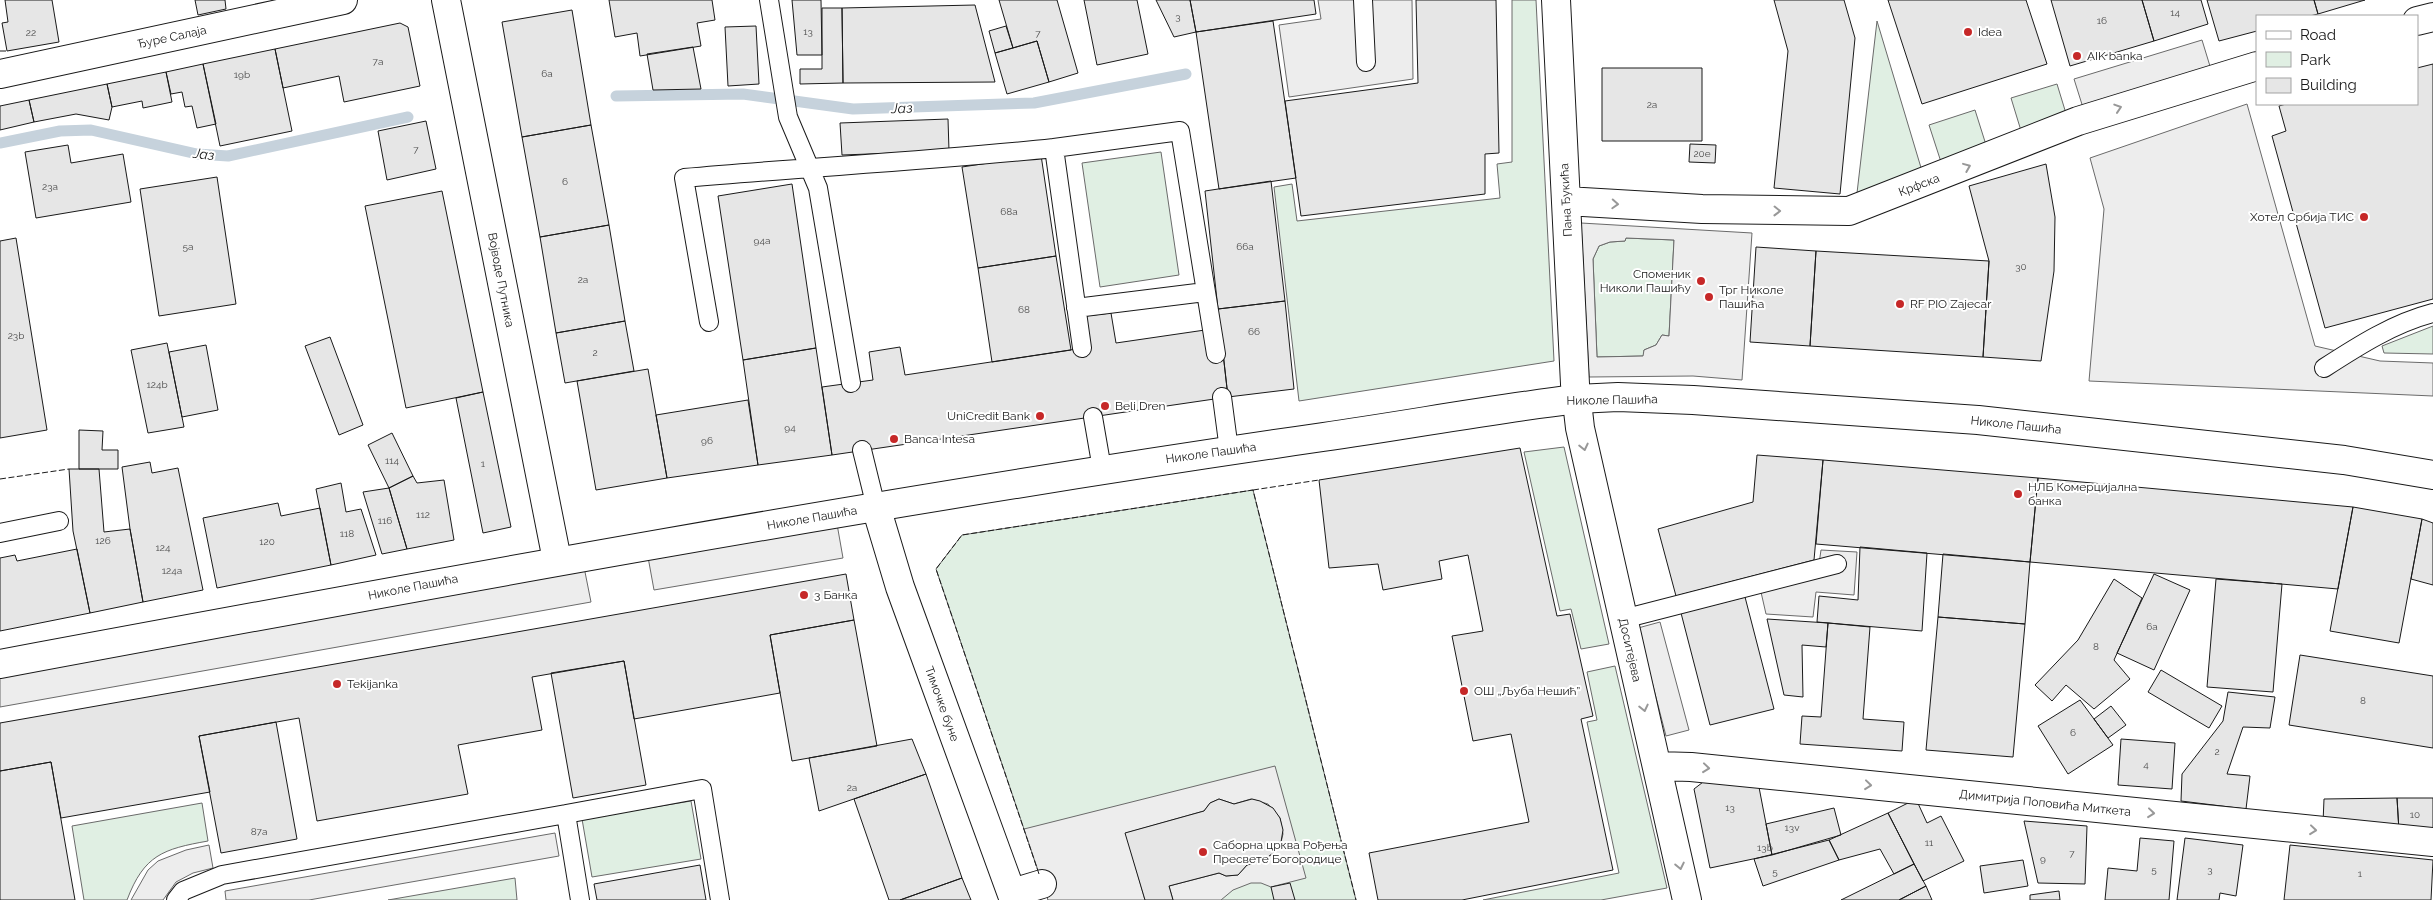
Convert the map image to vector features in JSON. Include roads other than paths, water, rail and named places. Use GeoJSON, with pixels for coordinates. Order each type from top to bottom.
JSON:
{"type":"FeatureCollection","features":[{"type":"Feature","properties":{"kind":"street","name":"Ђуре Салаја"},"geometry":{"type":"LineString","coordinates":[[0,74],[343,0]]}},
{"type":"Feature","properties":{"kind":"street","name":"Војводе Путника"},"geometry":{"type":"LineString","coordinates":[[446,0],[557,560]]}},
{"type":"Feature","properties":{"kind":"street","name":"Пана Ђукића"},"geometry":{"type":"LineString","coordinates":[[1556,0],[1577,399]]}},
{"type":"Feature","properties":{"kind":"street"},"geometry":{"type":"LineString","coordinates":[[2418,21],[2433,17]]}},
{"type":"Feature","properties":{"kind":"street","name":"Крфска"},"geometry":{"type":"LineString","coordinates":[[1566,201],[1702,209],[1849,211],[2078,121],[2256,66]]}},
{"type":"Feature","properties":{"kind":"street","name":"Николе Пашића"},"geometry":{"type":"LineString","coordinates":[[0,664],[557,560],[1102,469],[1577,399],[1618,397],[1693,400],[1978,420],[2344,460],[2433,475]]}},
{"type":"Feature","properties":{"kind":"street","name":"Доситејева"},"geometry":{"type":"LineString","coordinates":[[1577,399],[1580,428],[1687,900]]}},
{"type":"Feature","properties":{"kind":"street","name":"Тимочке буне"},"geometry":{"type":"LineString","coordinates":[[876,507],[900,587],[1013,897]]}},
{"type":"Feature","properties":{"kind":"street","name":"Димитрија Поповића Миткета"},"geometry":{"type":"LineString","coordinates":[[1657,766],[1691,767],[2433,842]]}},
{"type":"Feature","properties":{"kind":"street"},"geometry":{"type":"LineString","coordinates":[[1013,897],[1042,884]]}},
{"type":"Feature","properties":{"kind":"lane"},"geometry":{"type":"LineString","coordinates":[[769,0],[788,118],[818,188],[851,383]]}},
{"type":"Feature","properties":{"kind":"lane"},"geometry":{"type":"LineString","coordinates":[[1363,0],[1366,62]]}},
{"type":"Feature","properties":{"kind":"lane"},"geometry":{"type":"LineString","coordinates":[[709,322],[684,178],[810,167],[945,159],[1054,148],[1180,131],[1216,354]]}},
{"type":"Feature","properties":{"kind":"lane"},"geometry":{"type":"LineString","coordinates":[[1054,148],[1082,348]]}},
{"type":"Feature","properties":{"kind":"lane"},"geometry":{"type":"LineString","coordinates":[[1076,308],[1205,292]]}},
{"type":"Feature","properties":{"kind":"lane"},"geometry":{"type":"LineString","coordinates":[[2324,368],[2384,333],[2416,317],[2433,312]]}},
{"type":"Feature","properties":{"kind":"lane"},"geometry":{"type":"LineString","coordinates":[[1222,397],[1229,450]]}},
{"type":"Feature","properties":{"kind":"lane"},"geometry":{"type":"LineString","coordinates":[[1093,416],[1102,469]]}},
{"type":"Feature","properties":{"kind":"lane"},"geometry":{"type":"LineString","coordinates":[[862,450],[876,507]]}},
{"type":"Feature","properties":{"kind":"lane"},"geometry":{"type":"LineString","coordinates":[[0,533],[59,521]]}},
{"type":"Feature","properties":{"kind":"lane"},"geometry":{"type":"LineString","coordinates":[[1623,619],[1837,564]]}},
{"type":"Feature","properties":{"kind":"lane"},"geometry":{"type":"LineString","coordinates":[[176,900],[183,891],[222,874],[702,790],[720,900]]}},
{"type":"Feature","properties":{"kind":"lane"},"geometry":{"type":"LineString","coordinates":[[566,814],[580,900]]}},
{"type":"Feature","properties":{"kind":"waterway","name":"Јаз"},"geometry":{"type":"LineString","coordinates":[[616,96],[743,94],[853,109],[1034,103],[1186,74]]}},
{"type":"Feature","properties":{"kind":"waterway","name":"Јаз"},"geometry":{"type":"LineString","coordinates":[[0,143],[60,131],[91,130],[197,154],[228,156],[408,117]]}},
{"type":"Feature","properties":{"kind":"place","name":"Idea"},"geometry":{"type":"Point","coordinates":[1968,32]}},
{"type":"Feature","properties":{"kind":"place","name":"AIK banka"},"geometry":{"type":"Point","coordinates":[2077,56]}},
{"type":"Feature","properties":{"kind":"place","name":"Хотел Србија ТИС"},"geometry":{"type":"Point","coordinates":[2364,217]}},
{"type":"Feature","properties":{"kind":"place","name":"Споменик Николи Пашићу"},"geometry":{"type":"Point","coordinates":[1701,281]}},
{"type":"Feature","properties":{"kind":"place","name":"Трг Николе Пашића"},"geometry":{"type":"Point","coordinates":[1709,297]}},
{"type":"Feature","properties":{"kind":"place","name":"RF PIO Zajecar"},"geometry":{"type":"Point","coordinates":[1900,304]}},
{"type":"Feature","properties":{"kind":"place","name":"Beli Dren"},"geometry":{"type":"Point","coordinates":[1105,406]}},
{"type":"Feature","properties":{"kind":"place","name":"UniCredit Bank"},"geometry":{"type":"Point","coordinates":[1040,416]}},
{"type":"Feature","properties":{"kind":"place","name":"Banca Intesa"},"geometry":{"type":"Point","coordinates":[894,439]}},
{"type":"Feature","properties":{"kind":"place","name":"НЛБ Комерцијална банка"},"geometry":{"type":"Point","coordinates":[2018,494]}},
{"type":"Feature","properties":{"kind":"place","name":"3 Банка"},"geometry":{"type":"Point","coordinates":[804,595]}},
{"type":"Feature","properties":{"kind":"place","name":"Tekijanka"},"geometry":{"type":"Point","coordinates":[337,684]}},
{"type":"Feature","properties":{"kind":"place","name":"ОШ „Љуба Нешић”"},"geometry":{"type":"Point","coordinates":[1464,691]}},
{"type":"Feature","properties":{"kind":"place","name":"Саборна црква Рођења Пресвете Богородице"},"geometry":{"type":"Point","coordinates":[1203,852]}}]}
